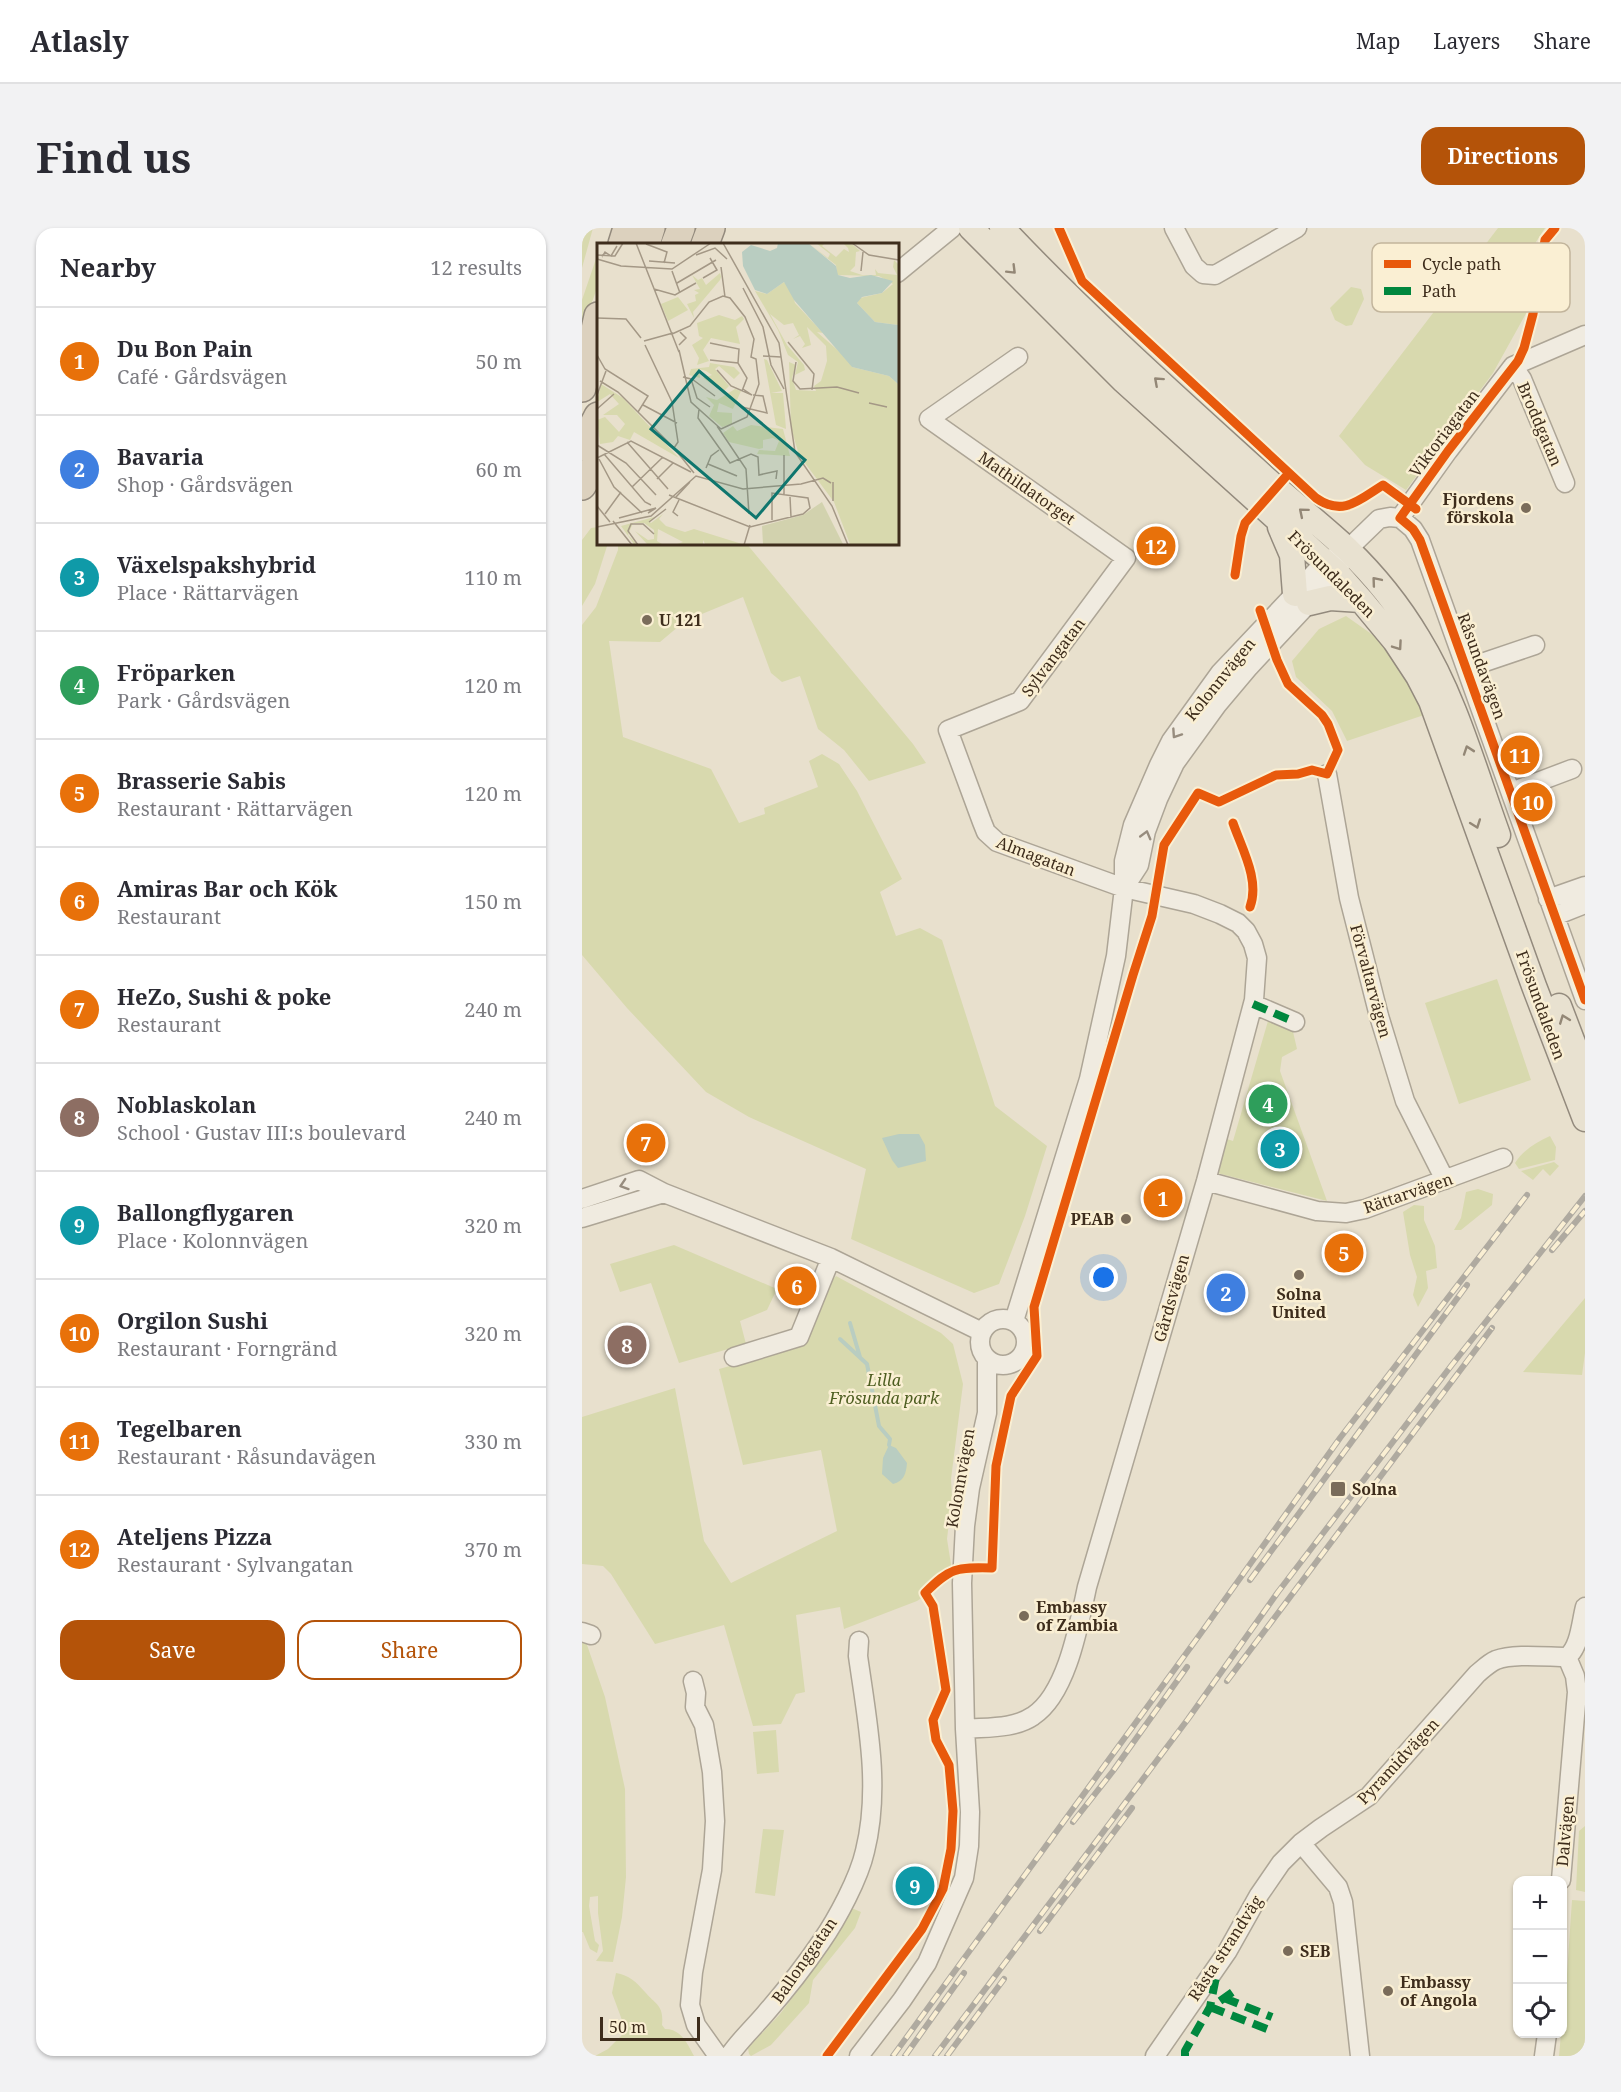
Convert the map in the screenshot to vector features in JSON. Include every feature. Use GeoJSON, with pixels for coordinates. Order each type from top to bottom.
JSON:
{"type":"FeatureCollection","features":[{"type":"Feature","properties":{"kind":"highway"},"geometry":{"type":"LineString","coordinates":[[622,243],[627,228]]}},
{"type":"Feature","properties":{"kind":"highway"},"geometry":{"type":"LineString","coordinates":[[646,243],[651,228]]}},
{"type":"Feature","properties":{"kind":"highway"},"geometry":{"type":"LineString","coordinates":[[675,243],[681,228]]}},
{"type":"Feature","properties":{"kind":"highway"},"geometry":{"type":"LineString","coordinates":[[705,243],[711,228]]}},
{"type":"Feature","properties":{"kind":"highway"},"geometry":{"type":"LineString","coordinates":[[582,388],[597,320]]}},
{"type":"Feature","properties":{"kind":"highway"},"geometry":{"type":"LineString","coordinates":[[582,394],[597,362]]}},
{"type":"Feature","properties":{"kind":"highway"},"geometry":{"type":"LineString","coordinates":[[582,447],[597,418]]}},
{"type":"Feature","properties":{"kind":"highway"},"geometry":{"type":"LineString","coordinates":[[582,486],[597,462]]}},
{"type":"Feature","properties":{"kind":"main road","name":"Frösundaleden"},"geometry":{"type":"LineString","coordinates":[[971,228],[1123,380],[1330,568],[1361,600],[1395,641],[1431,701],[1583,1115]]}},
{"type":"Feature","properties":{"kind":"main road","name":"Frösundaleden"},"geometry":{"type":"LineString","coordinates":[[1002,228],[1132,357],[1293,504],[1348,549],[1401,611],[1428,655],[1446,691],[1584,1061]]}},
{"type":"Feature","properties":{"kind":"main road"},"geometry":{"type":"LineString","coordinates":[[1275,517],[1292,555],[1302,598],[1361,600]]}},
{"type":"Feature","properties":{"kind":"street"},"geometry":{"type":"LineString","coordinates":[[898,272],[952,228]]}},
{"type":"Feature","properties":{"kind":"street"},"geometry":{"type":"LineString","coordinates":[[1174,228],[1194,266],[1203,274],[1215,275],[1298,228]]}},
{"type":"Feature","properties":{"kind":"street","name":"Viktoriagatan"},"geometry":{"type":"LineString","coordinates":[[1400,518],[1513,366],[1585,335]]}},
{"type":"Feature","properties":{"kind":"street","name":"Mathildatorget"},"geometry":{"type":"LineString","coordinates":[[1018,357],[929,418],[1126,558]]}},
{"type":"Feature","properties":{"kind":"street","name":"Broddgatan"},"geometry":{"type":"LineString","coordinates":[[1513,366],[1522,379],[1565,483]]}},
{"type":"Feature","properties":{"kind":"street"},"geometry":{"type":"LineString","coordinates":[[1348,549],[1379,519],[1390,516],[1400,518]]}},
{"type":"Feature","properties":{"kind":"street","name":"Råsundavägen"},"geometry":{"type":"LineString","coordinates":[[1400,518],[1413,529],[1420,540],[1585,1000]]}},
{"type":"Feature","properties":{"kind":"street","name":"Kolonnvägen"},"geometry":{"type":"LineString","coordinates":[[1014,1322],[1089,1079],[1116,956],[1124,888],[1124,861],[1133,825],[1144,795],[1171,741],[1220,673],[1302,598],[1348,549]]}},
{"type":"Feature","properties":{"kind":"street","name":"Sylvangatan"},"geometry":{"type":"LineString","coordinates":[[948,730],[1020,701],[1126,558]]}},
{"type":"Feature","properties":{"kind":"street"},"geometry":{"type":"LineString","coordinates":[[1467,668],[1535,645]]}},
{"type":"Feature","properties":{"kind":"street","name":"Almagatan"},"geometry":{"type":"LineString","coordinates":[[948,730],[990,838],[1124,888]]}},
{"type":"Feature","properties":{"kind":"street"},"geometry":{"type":"LineString","coordinates":[[1511,792],[1572,769]]}},
{"type":"Feature","properties":{"kind":"street","name":"Förvaltarvägen"},"geometry":{"type":"LineString","coordinates":[[1327,774],[1348,898],[1379,1016],[1406,1101],[1445,1180]]}},
{"type":"Feature","properties":{"kind":"street"},"geometry":{"type":"LineString","coordinates":[[1551,907],[1585,886]]}},
{"type":"Feature","properties":{"kind":"street","name":"Gårdsvägen"},"geometry":{"type":"LineString","coordinates":[[965,1729],[1015,1724],[1033,1716],[1050,1700],[1063,1675],[1206,1181],[1253,1004],[1257,958],[1250,938],[1238,923],[1194,904],[1124,888]]}},
{"type":"Feature","properties":{"kind":"street"},"geometry":{"type":"LineString","coordinates":[[1551,907],[1585,904]]}},
{"type":"Feature","properties":{"kind":"street"},"geometry":{"type":"LineString","coordinates":[[1253,1004],[1295,1022]]}},
{"type":"Feature","properties":{"kind":"street","name":"Rättarvägen"},"geometry":{"type":"LineString","coordinates":[[1206,1181],[1317,1211],[1346,1213],[1365,1209],[1503,1158]]}},
{"type":"Feature","properties":{"kind":"street"},"geometry":{"type":"LineString","coordinates":[[582,1199],[639,1180],[831,1258],[982,1332]]}},
{"type":"Feature","properties":{"kind":"street"},"geometry":{"type":"LineString","coordinates":[[582,1218],[664,1192]]}},
{"type":"Feature","properties":{"kind":"street"},"geometry":{"type":"LineString","coordinates":[[734,1357],[799,1337],[831,1258]]}},
{"type":"Feature","properties":{"kind":"street"},"geometry":{"type":"LineString","coordinates":[[999,1319],[1014,1322],[1024,1333],[1026,1348],[1017,1361],[1010,1365],[994,1364],[987,1360],[980,1347],[982,1332],[992,1322],[999,1319]]}},
{"type":"Feature","properties":{"kind":"street","name":"Kolonnvägen"},"geometry":{"type":"LineString","coordinates":[[987,1360],[987,1413]]}},
{"type":"Feature","properties":{"kind":"street","name":"Kolonnvägen"},"geometry":{"type":"LineString","coordinates":[[859,2056],[927,1963],[964,1878],[969,1846],[970,1812],[965,1729],[962,1583],[965,1526],[970,1488],[987,1413],[998,1385],[1010,1365]]}},
{"type":"Feature","properties":{"kind":"street"},"geometry":{"type":"LineString","coordinates":[[1567,1657],[1573,1653],[1585,1607]]}},
{"type":"Feature","properties":{"kind":"street","name":"Ballonggatan"},"geometry":{"type":"LineString","coordinates":[[729,2056],[822,1941],[847,1897],[865,1852],[873,1785],[871,1747],[858,1656],[859,1641]]}},
{"type":"Feature","properties":{"kind":"street","name":"Pyramidvägen"},"geometry":{"type":"LineString","coordinates":[[1301,1843],[1369,1796],[1477,1674],[1487,1666],[1497,1660],[1507,1658],[1567,1657]]}},
{"type":"Feature","properties":{"kind":"street","name":"Dalvägen"},"geometry":{"type":"LineString","coordinates":[[1561,1876],[1577,1692],[1575,1676],[1567,1657]]}},
{"type":"Feature","properties":{"kind":"street"},"geometry":{"type":"LineString","coordinates":[[693,1681],[696,1693],[695,1707],[704,1725],[712,1772],[715,1821],[712,1870],[693,1972],[690,2005],[696,2025],[718,2056]]}},
{"type":"Feature","properties":{"kind":"street"},"geometry":{"type":"LineString","coordinates":[[1301,1843],[1333,1881],[1343,1902],[1360,2056]]}},
{"type":"Feature","properties":{"kind":"street","name":"Råsta strandväg"},"geometry":{"type":"LineString","coordinates":[[1155,2056],[1227,1952],[1259,1895],[1281,1863],[1301,1843]]}},
{"type":"Feature","properties":{"kind":"street"},"geometry":{"type":"LineString","coordinates":[[1544,2056],[1546,2038]]}},
{"type":"Feature","properties":{"kind":"green space"},"geometry":{"type":"Polygon","coordinates":[[[582,228],[593,228],[582,268],[582,228]]]}},
{"type":"Feature","properties":{"kind":"green space"},"geometry":{"type":"Polygon","coordinates":[[[1498,228],[1545,228],[1536,243],[1487,243],[1498,228]]]}},
{"type":"Feature","properties":{"kind":"green space"},"geometry":{"type":"Polygon","coordinates":[[[597,256],[597,288],[582,331],[582,300],[597,256]]]}},
{"type":"Feature","properties":{"kind":"green space"},"geometry":{"type":"Polygon","coordinates":[[[1351,287],[1361,289],[1364,299],[1352,325],[1346,326],[1335,320],[1330,308],[1351,287]]]}},
{"type":"Feature","properties":{"kind":"green space"},"geometry":{"type":"Polygon","coordinates":[[[1434,312],[1527,312],[1493,373],[1406,490],[1365,465],[1339,436],[1434,312]]]}},
{"type":"Feature","properties":{"kind":"green space"},"geometry":{"type":"Polygon","coordinates":[[[597,527],[597,544],[608,544],[595,584],[582,606],[582,540],[591,528],[597,527]]]}},
{"type":"Feature","properties":{"kind":"green space"},"geometry":{"type":"Polygon","coordinates":[[[618,544],[747,544],[913,744],[926,763],[869,781],[844,750],[818,729],[800,676],[782,682],[771,673],[743,597],[685,621],[660,642],[609,641],[623,737],[711,769],[739,823],[765,814],[764,808],[818,787],[809,761],[822,754],[839,764],[857,791],[902,879],[880,892],[896,936],[920,928],[942,940],[995,1106],[1047,1146],[1025,1216],[999,1284],[974,1293],[851,1239],[866,1169],[749,1117],[706,1092],[627,1008],[582,955],[582,625],[596,607],[618,550],[618,544]]]}},
{"type":"Feature","properties":{"kind":"green space"},"geometry":{"type":"Polygon","coordinates":[[[1346,616],[1380,640],[1402,666],[1427,714],[1347,741],[1332,711],[1296,677],[1292,661],[1319,629],[1346,616]]]}},
{"type":"Feature","properties":{"kind":"green space"},"geometry":{"type":"Polygon","coordinates":[[[1497,979],[1531,1080],[1459,1104],[1425,1003],[1497,979]]]}},
{"type":"Feature","properties":{"kind":"green space"},"geometry":{"type":"Polygon","coordinates":[[[1268,1021],[1291,1023],[1297,1049],[1282,1057],[1280,1071],[1327,1201],[1217,1173],[1224,1138],[1233,1141],[1268,1021]]]}},
{"type":"Feature","properties":{"kind":"green space"},"geometry":{"type":"Polygon","coordinates":[[[1550,1136],[1556,1147],[1555,1160],[1519,1169],[1515,1163],[1522,1154],[1550,1136]]]}},
{"type":"Feature","properties":{"kind":"green space"},"geometry":{"type":"Polygon","coordinates":[[[1554,1162],[1559,1166],[1550,1176],[1543,1169],[1533,1180],[1521,1171],[1554,1162]]]}},
{"type":"Feature","properties":{"kind":"green space"},"geometry":{"type":"Polygon","coordinates":[[[1478,1189],[1493,1194],[1492,1205],[1461,1230],[1454,1230],[1461,1218],[1466,1192],[1478,1189]]]}},
{"type":"Feature","properties":{"kind":"green space"},"geometry":{"type":"Polygon","coordinates":[[[1414,1205],[1424,1206],[1424,1220],[1435,1246],[1437,1268],[1426,1271],[1428,1288],[1418,1307],[1413,1295],[1417,1277],[1410,1255],[1403,1212],[1414,1205]]]}},
{"type":"Feature","properties":{"kind":"green space"},"geometry":{"type":"Polygon","coordinates":[[[674,1245],[777,1289],[767,1310],[740,1321],[746,1344],[679,1363],[651,1283],[620,1292],[610,1264],[674,1245]]]}},
{"type":"Feature","properties":{"kind":"green space","name":"Lilla Frösunda park"},"geometry":{"type":"Polygon","coordinates":[[[836,1276],[941,1333],[953,1344],[963,1384],[951,1479],[952,1497],[947,1539],[953,1577],[917,1601],[844,1629],[840,1607],[796,1615],[805,1692],[796,1694],[781,1724],[753,1726],[724,1625],[655,1644],[611,1574],[603,1566],[582,1564],[582,1417],[675,1388],[704,1541],[731,1583],[837,1531],[821,1450],[743,1465],[719,1369],[793,1349],[827,1287],[836,1276]]]}},
{"type":"Feature","properties":{"kind":"green space"},"geometry":{"type":"Polygon","coordinates":[[[1585,1298],[1585,1353],[1582,1375],[1523,1372],[1585,1298]]]}},
{"type":"Feature","properties":{"kind":"green space"},"geometry":{"type":"Polygon","coordinates":[[[582,1641],[586,1642],[605,1697],[625,1789],[626,1877],[622,1917],[613,1962],[596,1961],[603,1951],[598,1896],[590,1897],[589,1906],[595,1941],[599,1945],[597,1953],[590,1949],[582,1932],[582,1641]]]}},
{"type":"Feature","properties":{"kind":"green space"},"geometry":{"type":"Polygon","coordinates":[[[776,1730],[779,1772],[757,1774],[753,1732],[776,1730]]]}},
{"type":"Feature","properties":{"kind":"green space"},"geometry":{"type":"Polygon","coordinates":[[[1585,1826],[1585,1892],[1576,1890],[1579,1831],[1585,1826]]]}},
{"type":"Feature","properties":{"kind":"green space"},"geometry":{"type":"Polygon","coordinates":[[[763,1829],[784,1830],[775,1896],[755,1893],[763,1829]]]}},
{"type":"Feature","properties":{"kind":"green space"},"geometry":{"type":"Polygon","coordinates":[[[1572,1900],[1585,1901],[1585,2056],[1559,2056],[1561,2038],[1567,2038],[1567,1974],[1572,1900]]]}},
{"type":"Feature","properties":{"kind":"green space"},"geometry":{"type":"Polygon","coordinates":[[[849,1907],[861,1912],[855,1928],[813,1980],[809,2003],[771,2045],[751,2056],[748,2048],[780,2014],[826,1953],[849,1907]]]}},
{"type":"Feature","properties":{"kind":"green space"},"geometry":{"type":"Polygon","coordinates":[[[616,1973],[632,1979],[656,2003],[662,2013],[662,2025],[665,2029],[679,2034],[694,2056],[595,2056],[608,2049],[626,2031],[612,1993],[616,1973]]]}},
{"type":"Feature","properties":{"kind":"shaded area"},"geometry":{"type":"Polygon","coordinates":[[[899,1134],[919,1134],[925,1145],[926,1161],[898,1168],[882,1138],[899,1134]]]}},
{"type":"Feature","properties":{"kind":"shaded area"},"geometry":{"type":"Polygon","coordinates":[[[889,1445],[896,1448],[907,1463],[904,1476],[893,1484],[882,1474],[883,1458],[889,1445]]]}},
{"type":"Feature","properties":{"kind":"waterway"},"geometry":{"type":"LineString","coordinates":[[850,1323],[860,1357]]}},
{"type":"Feature","properties":{"kind":"waterway"},"geometry":{"type":"LineString","coordinates":[[840,1339],[867,1364],[879,1426],[890,1439],[889,1445]]}},
{"type":"Feature","properties":{"kind":"railway"},"geometry":{"type":"LineString","coordinates":[[893,2056],[1340,1438],[1527,1195]]}},
{"type":"Feature","properties":{"kind":"railway"},"geometry":{"type":"LineString","coordinates":[[935,2056],[1188,1719],[1278,1592],[1585,1196]]}},
{"type":"Feature","properties":{"kind":"railway"},"geometry":{"type":"LineString","coordinates":[[1552,1250],[1585,1211]]}},
{"type":"Feature","properties":{"kind":"railway"},"geometry":{"type":"LineString","coordinates":[[1250,1580],[1467,1285]]}},
{"type":"Feature","properties":{"kind":"railway"},"geometry":{"type":"LineString","coordinates":[[1227,1681],[1492,1328]]}},
{"type":"Feature","properties":{"kind":"railway"},"geometry":{"type":"LineString","coordinates":[[1073,1822],[1113,1771],[1187,1667]]}},
{"type":"Feature","properties":{"kind":"railway"},"geometry":{"type":"LineString","coordinates":[[1040,1931],[1132,1808]]}},
{"type":"Feature","properties":{"kind":"railway"},"geometry":{"type":"LineString","coordinates":[[905,2056],[964,1973]]}},
{"type":"Feature","properties":{"kind":"railway"},"geometry":{"type":"LineString","coordinates":[[947,2056],[1004,1979]]}},
{"type":"Feature","properties":{"kind":"marked path"},"geometry":{"type":"LineString","coordinates":[[1253,1004],[1295,1022]]}},
{"type":"Feature","properties":{"kind":"marked path"},"geometry":{"type":"LineString","coordinates":[[1185,2056],[1185,2051],[1210,2007],[1216,1977]]}},
{"type":"Feature","properties":{"kind":"marked path"},"geometry":{"type":"LineString","coordinates":[[1220,2001],[1237,1989]]}},
{"type":"Feature","properties":{"kind":"marked path"},"geometry":{"type":"LineString","coordinates":[[1224,1998],[1272,2017]]}},
{"type":"Feature","properties":{"kind":"marked path"},"geometry":{"type":"LineString","coordinates":[[1210,2007],[1267,2029]]}},
{"type":"Feature","properties":{"kind":"cycle path"},"geometry":{"type":"LineString","coordinates":[[1059,228],[1082,281],[1316,498],[1326,504],[1343,506],[1358,501],[1383,485],[1416,509]]}},
{"type":"Feature","properties":{"kind":"cycle path"},"geometry":{"type":"LineString","coordinates":[[1545,243],[1555,228]]}},
{"type":"Feature","properties":{"kind":"cycle path"},"geometry":{"type":"LineString","coordinates":[[1533,312],[1524,348],[1518,361],[1448,451],[1400,518],[1413,529],[1420,540],[1585,1000]]}},
{"type":"Feature","properties":{"kind":"cycle path"},"geometry":{"type":"LineString","coordinates":[[1235,575],[1245,523],[1289,473]]}},
{"type":"Feature","properties":{"kind":"cycle path"},"geometry":{"type":"LineString","coordinates":[[827,2056],[922,1929],[943,1889],[951,1849],[953,1811],[949,1765],[936,1740],[933,1720],[946,1690],[933,1606],[925,1593],[941,1578],[954,1571],[992,1568],[996,1466],[1011,1396],[1037,1356],[1034,1307],[1152,916],[1164,845],[1198,793],[1219,802],[1276,775],[1298,774],[1312,770],[1327,774],[1338,750],[1322,715],[1288,684],[1260,610]]}},
{"type":"Feature","properties":{"kind":"cycle path"},"geometry":{"type":"LineString","coordinates":[[1233,823],[1251,875],[1253,897],[1250,907]]}},
{"type":"Feature","properties":{"kind":"place","name":"Fjordens förskola"},"geometry":{"type":"Point","coordinates":[1526,508]}},
{"type":"Feature","properties":{"kind":"place","name":"Ateljens Pizza"},"geometry":{"type":"Point","coordinates":[1156,546]}},
{"type":"Feature","properties":{"kind":"place","name":"U 121"},"geometry":{"type":"Point","coordinates":[647,620]}},
{"type":"Feature","properties":{"kind":"place","name":"Tegelbaren"},"geometry":{"type":"Point","coordinates":[1520,755]}},
{"type":"Feature","properties":{"kind":"place","name":"Orgilon Sushi"},"geometry":{"type":"Point","coordinates":[1533,802]}},
{"type":"Feature","properties":{"kind":"place","name":"Fröparken"},"geometry":{"type":"Point","coordinates":[1268,1104]}},
{"type":"Feature","properties":{"kind":"place","name":"HeZo, Sushi & poke"},"geometry":{"type":"Point","coordinates":[646,1143]}},
{"type":"Feature","properties":{"kind":"place","name":"Växelspakshybrid"},"geometry":{"type":"Point","coordinates":[1280,1149]}},
{"type":"Feature","properties":{"kind":"place","name":"Du Bon Pain"},"geometry":{"type":"Point","coordinates":[1163,1198]}},
{"type":"Feature","properties":{"kind":"place","name":"PEAB"},"geometry":{"type":"Point","coordinates":[1126,1219]}},
{"type":"Feature","properties":{"kind":"place","name":"Brasserie Sabis"},"geometry":{"type":"Point","coordinates":[1344,1253]}},
{"type":"Feature","properties":{"kind":"place","name":"Solna United"},"geometry":{"type":"Point","coordinates":[1299,1275]}},
{"type":"Feature","properties":{"kind":"place","name":"Amiras Bar och Kök"},"geometry":{"type":"Point","coordinates":[797,1286]}},
{"type":"Feature","properties":{"kind":"place","name":"Bavaria"},"geometry":{"type":"Point","coordinates":[1226,1293]}},
{"type":"Feature","properties":{"kind":"place","name":"Noblaskolan"},"geometry":{"type":"Point","coordinates":[627,1345]}},
{"type":"Feature","properties":{"kind":"place","name":"Solna"},"geometry":{"type":"Point","coordinates":[1338,1489]}},
{"type":"Feature","properties":{"kind":"place","name":"Embassy of Zambia"},"geometry":{"type":"Point","coordinates":[1024,1616]}},
{"type":"Feature","properties":{"kind":"place","name":"Ballongflygaren"},"geometry":{"type":"Point","coordinates":[915,1886]}},
{"type":"Feature","properties":{"kind":"place","name":"SEB"},"geometry":{"type":"Point","coordinates":[1288,1951]}},
{"type":"Feature","properties":{"kind":"place","name":"Embassy of Angola"},"geometry":{"type":"Point","coordinates":[1388,1991]}}]}
